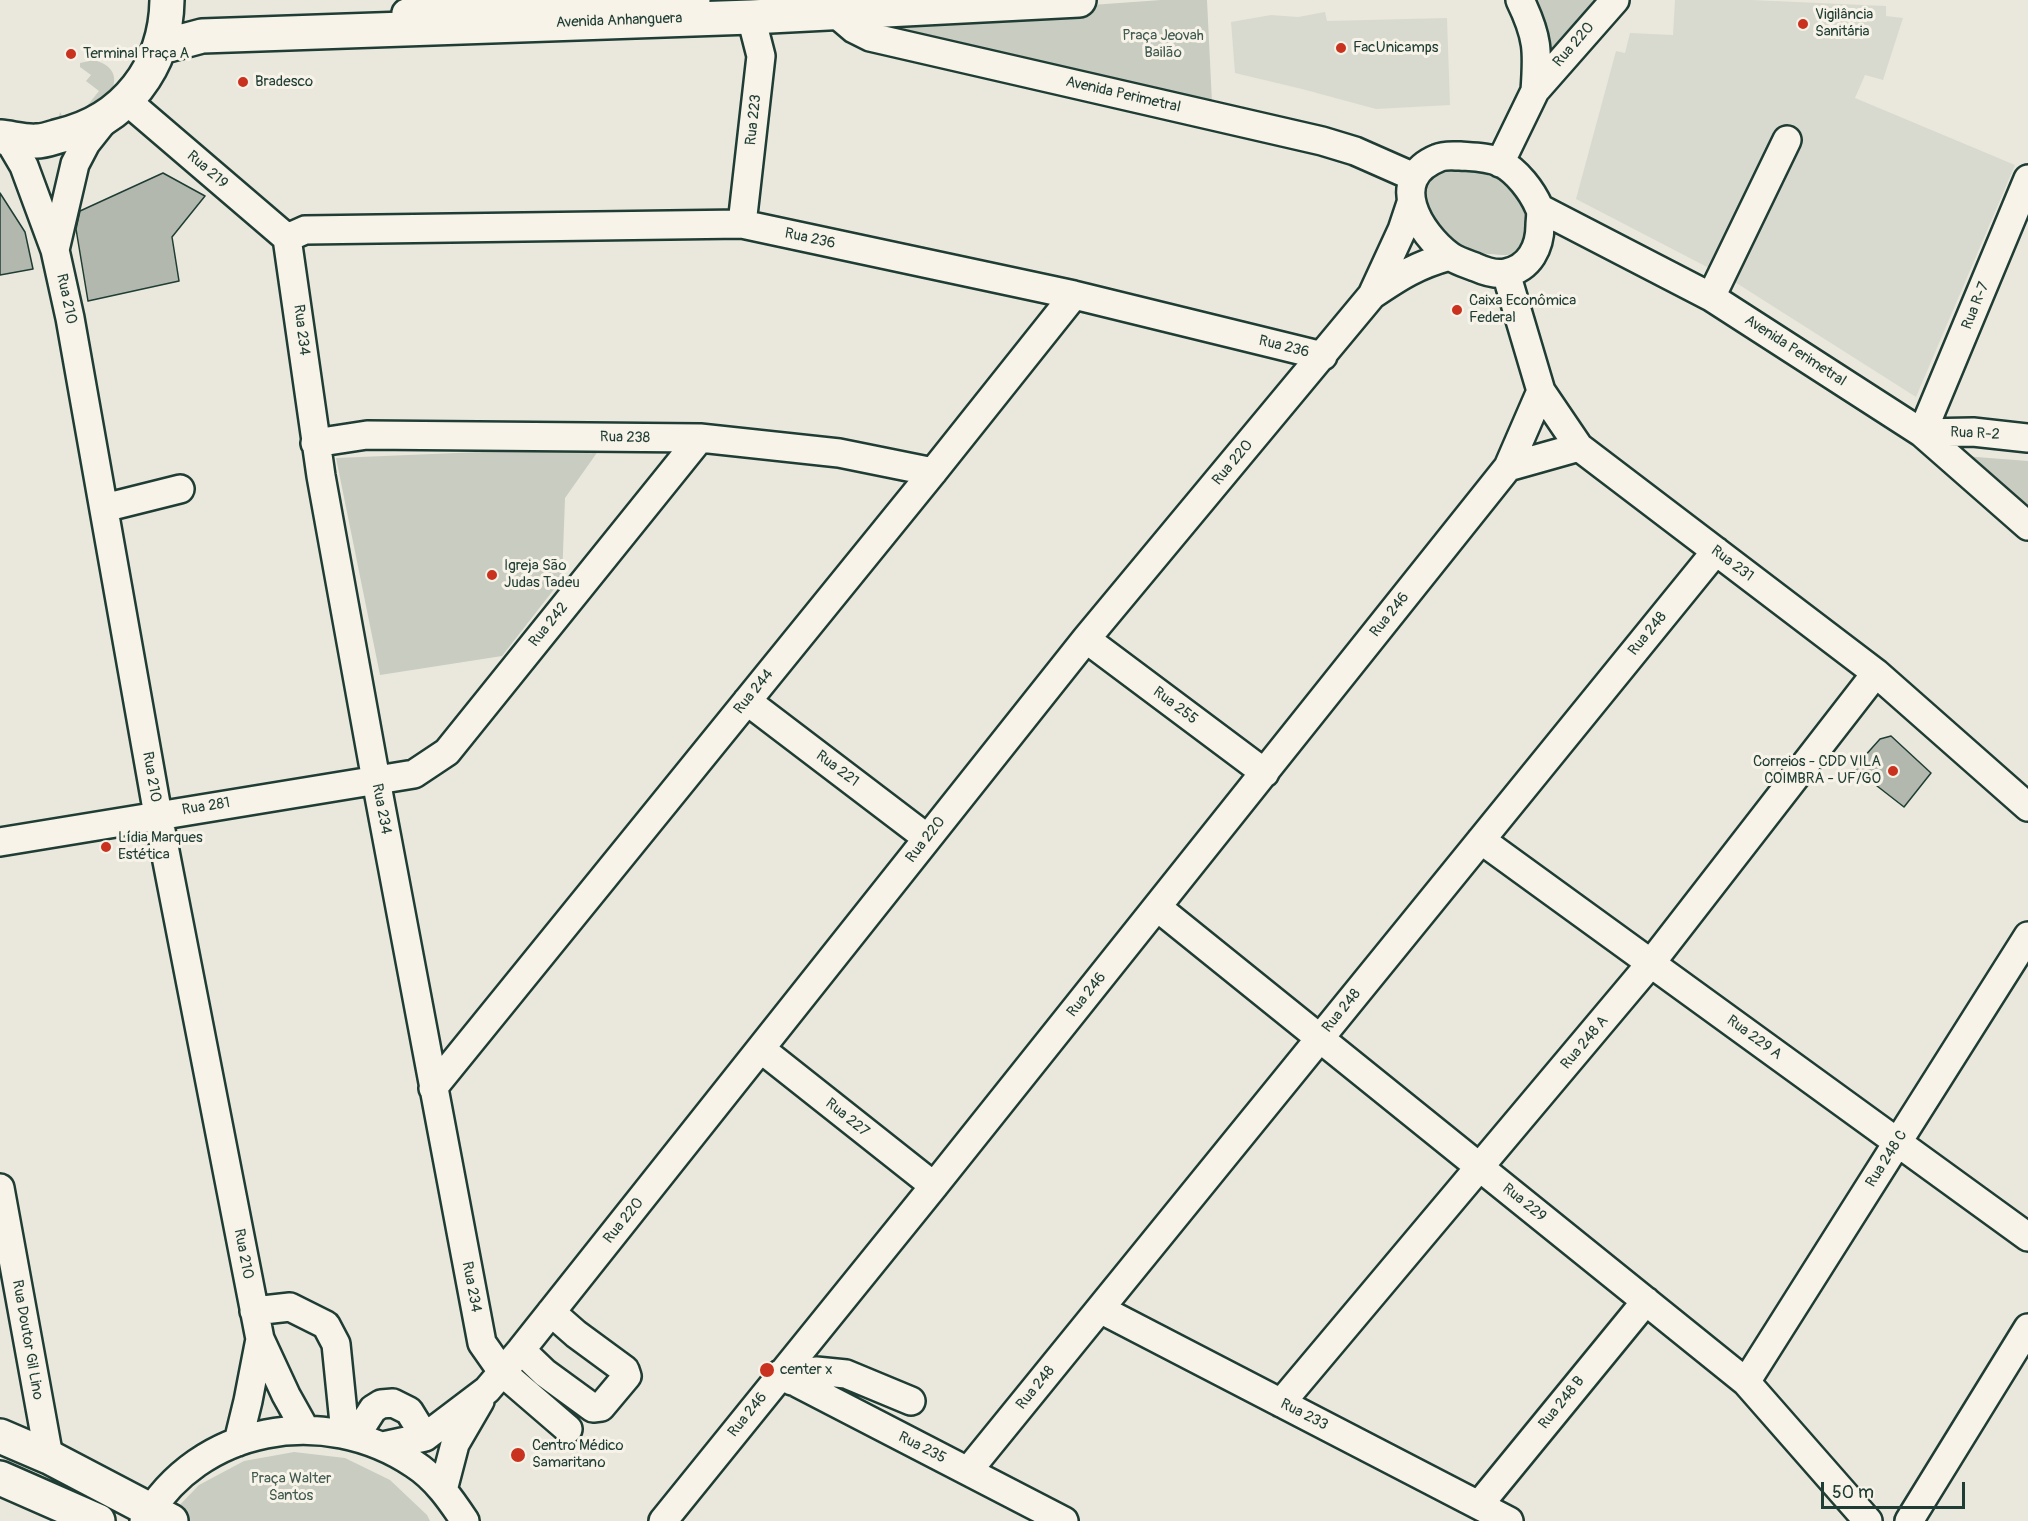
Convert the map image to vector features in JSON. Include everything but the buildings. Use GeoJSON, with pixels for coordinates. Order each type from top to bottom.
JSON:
{"type":"FeatureCollection","features":[{"type":"Feature","properties":{"kind":"main road"},"geometry":{"type":"LineString","coordinates":[[4,137],[37,141],[79,132],[116,110],[147,76],[161,46],[167,19],[167,0]]}},
{"type":"Feature","properties":{"kind":"main road","name":"Avenida Anhanguera"},"geometry":{"type":"LineString","coordinates":[[161,46],[202,36],[677,5],[751,17],[1079,0]]}},
{"type":"Feature","properties":{"kind":"main road"},"geometry":{"type":"LineString","coordinates":[[0,1436],[49,1457],[155,1518]]}},
{"type":"Feature","properties":{"kind":"main road"},"geometry":{"type":"LineString","coordinates":[[0,1478],[98,1521]]}},
{"type":"Feature","properties":{"kind":"street","name":"Rua 220"},"geometry":{"type":"LineString","coordinates":[[1520,0],[1537,42],[1535,91]]}},
{"type":"Feature","properties":{"kind":"street","name":"Rua 220"},"geometry":{"type":"LineString","coordinates":[[1500,163],[1535,91],[1615,0]]}},
{"type":"Feature","properties":{"kind":"street"},"geometry":{"type":"LineString","coordinates":[[277,18],[677,5]]}},
{"type":"Feature","properties":{"kind":"street","name":"Avenida Perimetral"},"geometry":{"type":"LineString","coordinates":[[834,12],[854,29],[870,37],[1322,141],[1355,151],[1413,190]]}},
{"type":"Feature","properties":{"kind":"street","name":"Rua 223"},"geometry":{"type":"LineString","coordinates":[[742,224],[761,56],[751,17]]}},
{"type":"Feature","properties":{"kind":"street","name":"Rua 219"},"geometry":{"type":"LineString","coordinates":[[116,110],[287,238]]}},
{"type":"Feature","properties":{"kind":"street","name":"Rua 210"},"geometry":{"type":"LineString","coordinates":[[56,250],[75,164],[86,143],[116,110]]}},
{"type":"Feature","properties":{"kind":"street","name":"Rua 210"},"geometry":{"type":"LineString","coordinates":[[4,137],[24,166],[56,250],[158,815],[254,1311],[260,1339],[305,1429]]}},
{"type":"Feature","properties":{"kind":"street"},"geometry":{"type":"LineString","coordinates":[[1711,297],[1787,140]]}},
{"type":"Feature","properties":{"kind":"street"},"geometry":{"type":"LineString","coordinates":[[1440,157],[1482,158],[1500,163],[1514,172],[1527,187],[1540,209],[1540,237],[1534,255],[1523,266],[1506,273],[1486,272],[1450,256],[1428,235],[1417,218],[1413,190],[1425,165],[1440,157]]}},
{"type":"Feature","properties":{"kind":"street","name":"Rua R-7"},"geometry":{"type":"LineString","coordinates":[[1922,433],[2028,179]]}},
{"type":"Feature","properties":{"kind":"street","name":"Rua 220"},"geometry":{"type":"LineString","coordinates":[[444,1490],[455,1444],[495,1381],[1086,639],[1371,296],[1402,230],[1413,190]]}},
{"type":"Feature","properties":{"kind":"street","name":"Avenida Perimetral"},"geometry":{"type":"LineString","coordinates":[[1540,209],[1711,297],[1922,433],[2028,526]]}},
{"type":"Feature","properties":{"kind":"street","name":"Rua 236"},"geometry":{"type":"LineString","coordinates":[[287,238],[305,230],[742,224],[1074,295],[1323,356]]}},
{"type":"Feature","properties":{"kind":"street","name":"Rua 234"},"geometry":{"type":"LineString","coordinates":[[287,238],[315,443],[482,1343],[495,1381],[568,1429]]}},
{"type":"Feature","properties":{"kind":"street","name":"Rua 220"},"geometry":{"type":"LineString","coordinates":[[1371,296],[1403,273],[1425,263],[1450,256]]}},
{"type":"Feature","properties":{"kind":"street","name":"Rua 231"},"geometry":{"type":"LineString","coordinates":[[1506,273],[1541,391],[1579,447],[1876,673],[2023,793]]}},
{"type":"Feature","properties":{"kind":"street","name":"Rua 244"},"geometry":{"type":"LineString","coordinates":[[433,1088],[1074,295]]}},
{"type":"Feature","properties":{"kind":"street","name":"Rua 246"},"geometry":{"type":"LineString","coordinates":[[663,1521],[786,1378],[934,1186],[1508,467],[1541,391]]}},
{"type":"Feature","properties":{"kind":"street","name":"Rua R-2"},"geometry":{"type":"LineString","coordinates":[[1922,433],[1972,432],[2028,438]]}},
{"type":"Feature","properties":{"kind":"street","name":"Rua 238"},"geometry":{"type":"LineString","coordinates":[[315,443],[367,435],[700,438],[839,453],[933,472]]}},
{"type":"Feature","properties":{"kind":"street","name":"Rua 242"},"geometry":{"type":"LineString","coordinates":[[376,780],[414,774],[447,752],[700,438]]}},
{"type":"Feature","properties":{"kind":"street"},"geometry":{"type":"LineString","coordinates":[[1508,467],[1579,447]]}},
{"type":"Feature","properties":{"kind":"street"},"geometry":{"type":"LineString","coordinates":[[104,508],[180,489]]}},
{"type":"Feature","properties":{"kind":"street","name":"Rua 248"},"geometry":{"type":"LineString","coordinates":[[968,1471],[1716,551]]}},
{"type":"Feature","properties":{"kind":"street","name":"Rua 255"},"geometry":{"type":"LineString","coordinates":[[1086,639],[1265,772]]}},
{"type":"Feature","properties":{"kind":"street","name":"Rua 248 A"},"geometry":{"type":"LineString","coordinates":[[1281,1403],[1651,963],[1876,673]]}},
{"type":"Feature","properties":{"kind":"street","name":"Rua 221"},"geometry":{"type":"LineString","coordinates":[[747,701],[927,838]]}},
{"type":"Feature","properties":{"kind":"street","name":"Rua 281"},"geometry":{"type":"LineString","coordinates":[[0,842],[376,780]]}},
{"type":"Feature","properties":{"kind":"street","name":"Rua 229 A"},"geometry":{"type":"LineString","coordinates":[[1481,840],[2028,1237]]}},
{"type":"Feature","properties":{"kind":"street","name":"Rua 229"},"geometry":{"type":"LineString","coordinates":[[1157,907],[1746,1382],[1868,1521]]}},
{"type":"Feature","properties":{"kind":"street","name":"Rua 248 C"},"geometry":{"type":"LineString","coordinates":[[1746,1382],[2028,936]]}},
{"type":"Feature","properties":{"kind":"street","name":"Rua 227"},"geometry":{"type":"LineString","coordinates":[[761,1049],[934,1186]]}},
{"type":"Feature","properties":{"kind":"street","name":"Rua Doutor Gil Lino"},"geometry":{"type":"LineString","coordinates":[[1,1203],[49,1457]]}},
{"type":"Feature","properties":{"kind":"street","name":"Rua 248 B"},"geometry":{"type":"LineString","coordinates":[[1479,1505],[1646,1301]]}},
{"type":"Feature","properties":{"kind":"street"},"geometry":{"type":"LineString","coordinates":[[254,1311],[290,1307],[326,1325],[336,1344],[350,1435]]}},
{"type":"Feature","properties":{"kind":"street","name":"Rua 233"},"geometry":{"type":"LineString","coordinates":[[1100,1310],[1509,1521]]}},
{"type":"Feature","properties":{"kind":"street"},"geometry":{"type":"LineString","coordinates":[[521,1350],[545,1373],[593,1408],[601,1407],[627,1376],[625,1370],[576,1334],[551,1312]]}},
{"type":"Feature","properties":{"kind":"street"},"geometry":{"type":"LineString","coordinates":[[1909,1521],[2028,1328]]}},
{"type":"Feature","properties":{"kind":"street","name":"Rua 210"},"geometry":{"type":"LineString","coordinates":[[238,1442],[260,1339]]}},
{"type":"Feature","properties":{"kind":"street"},"geometry":{"type":"LineString","coordinates":[[786,1378],[816,1371],[846,1374],[911,1401]]}},
{"type":"Feature","properties":{"kind":"street","name":"Rua 235"},"geometry":{"type":"LineString","coordinates":[[786,1378],[1064,1521]]}},
{"type":"Feature","properties":{"kind":"street","name":"Rua 220"},"geometry":{"type":"LineString","coordinates":[[383,1446],[425,1437],[495,1381]]}},
{"type":"Feature","properties":{"kind":"street"},"geometry":{"type":"LineString","coordinates":[[350,1435],[374,1409],[381,1404],[393,1403],[409,1411],[425,1437]]}},
{"type":"Feature","properties":{"kind":"street"},"geometry":{"type":"LineString","coordinates":[[155,1518],[174,1482],[196,1464],[238,1442],[271,1432],[305,1429],[350,1435],[383,1446],[415,1465],[444,1490],[465,1521]]}},
{"type":"Feature","properties":{"kind":"shaded area"},"geometry":{"type":"Polygon","coordinates":[[[1675,0],[1752,0],[1886,6],[1886,16],[1903,18],[1883,80],[1865,75],[1855,98],[2015,165],[1916,397],[1730,279],[1714,265],[1707,267],[1576,199],[1616,51],[1625,53],[1630,33],[1673,35],[1675,0]]]}},
{"type":"Feature","properties":{"kind":"shaded area","name":"FacUnicamps"},"geometry":{"type":"Polygon","coordinates":[[[1325,12],[1327,21],[1447,18],[1450,105],[1376,109],[1235,73],[1231,22],[1271,15],[1298,17],[1325,12]]]}},
{"type":"Feature","properties":{"kind":"green space","name":"Praça Jeovah Bailão"},"geometry":{"type":"Polygon","coordinates":[[[1161,0],[1207,0],[1212,103],[871,21],[1161,0]]]}},
{"type":"Feature","properties":{"kind":"green space"},"geometry":{"type":"Polygon","coordinates":[[[1533,0],[1601,0],[1549,64],[1550,44],[1533,0]]]}},
{"type":"Feature","properties":{"kind":"green space"},"geometry":{"type":"Polygon","coordinates":[[[94,60],[108,67],[114,76],[113,87],[97,109],[73,123],[61,125],[58,121],[60,112],[62,116],[75,113],[79,116],[99,91],[86,81],[91,75],[80,67],[80,63],[94,60]]]}},
{"type":"Feature","properties":{"kind":"green space"},"geometry":{"type":"Polygon","coordinates":[[[1453,166],[1504,182],[1520,196],[1530,212],[1535,233],[1521,249],[1507,255],[1484,254],[1460,247],[1442,232],[1427,210],[1424,187],[1429,177],[1439,169],[1453,166]]]}},
{"type":"Feature","properties":{"kind":"green space"},"geometry":{"type":"Polygon","coordinates":[[[601,447],[565,498],[562,579],[502,656],[380,675],[336,458],[601,447]]]}},
{"type":"Feature","properties":{"kind":"green space"},"geometry":{"type":"Polygon","coordinates":[[[1963,456],[2028,461],[2028,512],[1963,456]]]}},
{"type":"Feature","properties":{"kind":"green space","name":"Praça Walter Santos"},"geometry":{"type":"Polygon","coordinates":[[[294,1452],[345,1458],[390,1480],[427,1515],[430,1521],[190,1521],[173,1512],[199,1485],[244,1461],[294,1452]]]}},
{"type":"Feature","properties":{"kind":"place","name":"Vigilância Sanitária"},"geometry":{"type":"Point","coordinates":[1803,24]}},
{"type":"Feature","properties":{"kind":"place","name":"FacUnicamps"},"geometry":{"type":"Point","coordinates":[1341,48]}},
{"type":"Feature","properties":{"kind":"place","name":"Terminal Praça A"},"geometry":{"type":"Point","coordinates":[71,54]}},
{"type":"Feature","properties":{"kind":"place","name":"Bradesco"},"geometry":{"type":"Point","coordinates":[243,82]}},
{"type":"Feature","properties":{"kind":"place","name":"Caixa Econômica Federal"},"geometry":{"type":"Point","coordinates":[1457,310]}},
{"type":"Feature","properties":{"kind":"place","name":"Igreja São Judas Tadeu"},"geometry":{"type":"Point","coordinates":[492,575]}},
{"type":"Feature","properties":{"kind":"place","name":"Correios - CDD VILA COIMBRA - UF/GO"},"geometry":{"type":"Point","coordinates":[1893,771]}},
{"type":"Feature","properties":{"kind":"place","name":"Lídia Marques Estética"},"geometry":{"type":"Point","coordinates":[106,847]}},
{"type":"Feature","properties":{"kind":"place","name":"center x"},"geometry":{"type":"Point","coordinates":[767,1370]}},
{"type":"Feature","properties":{"kind":"place","name":"Centro Médico Samaritano"},"geometry":{"type":"Point","coordinates":[518,1455]}}]}
